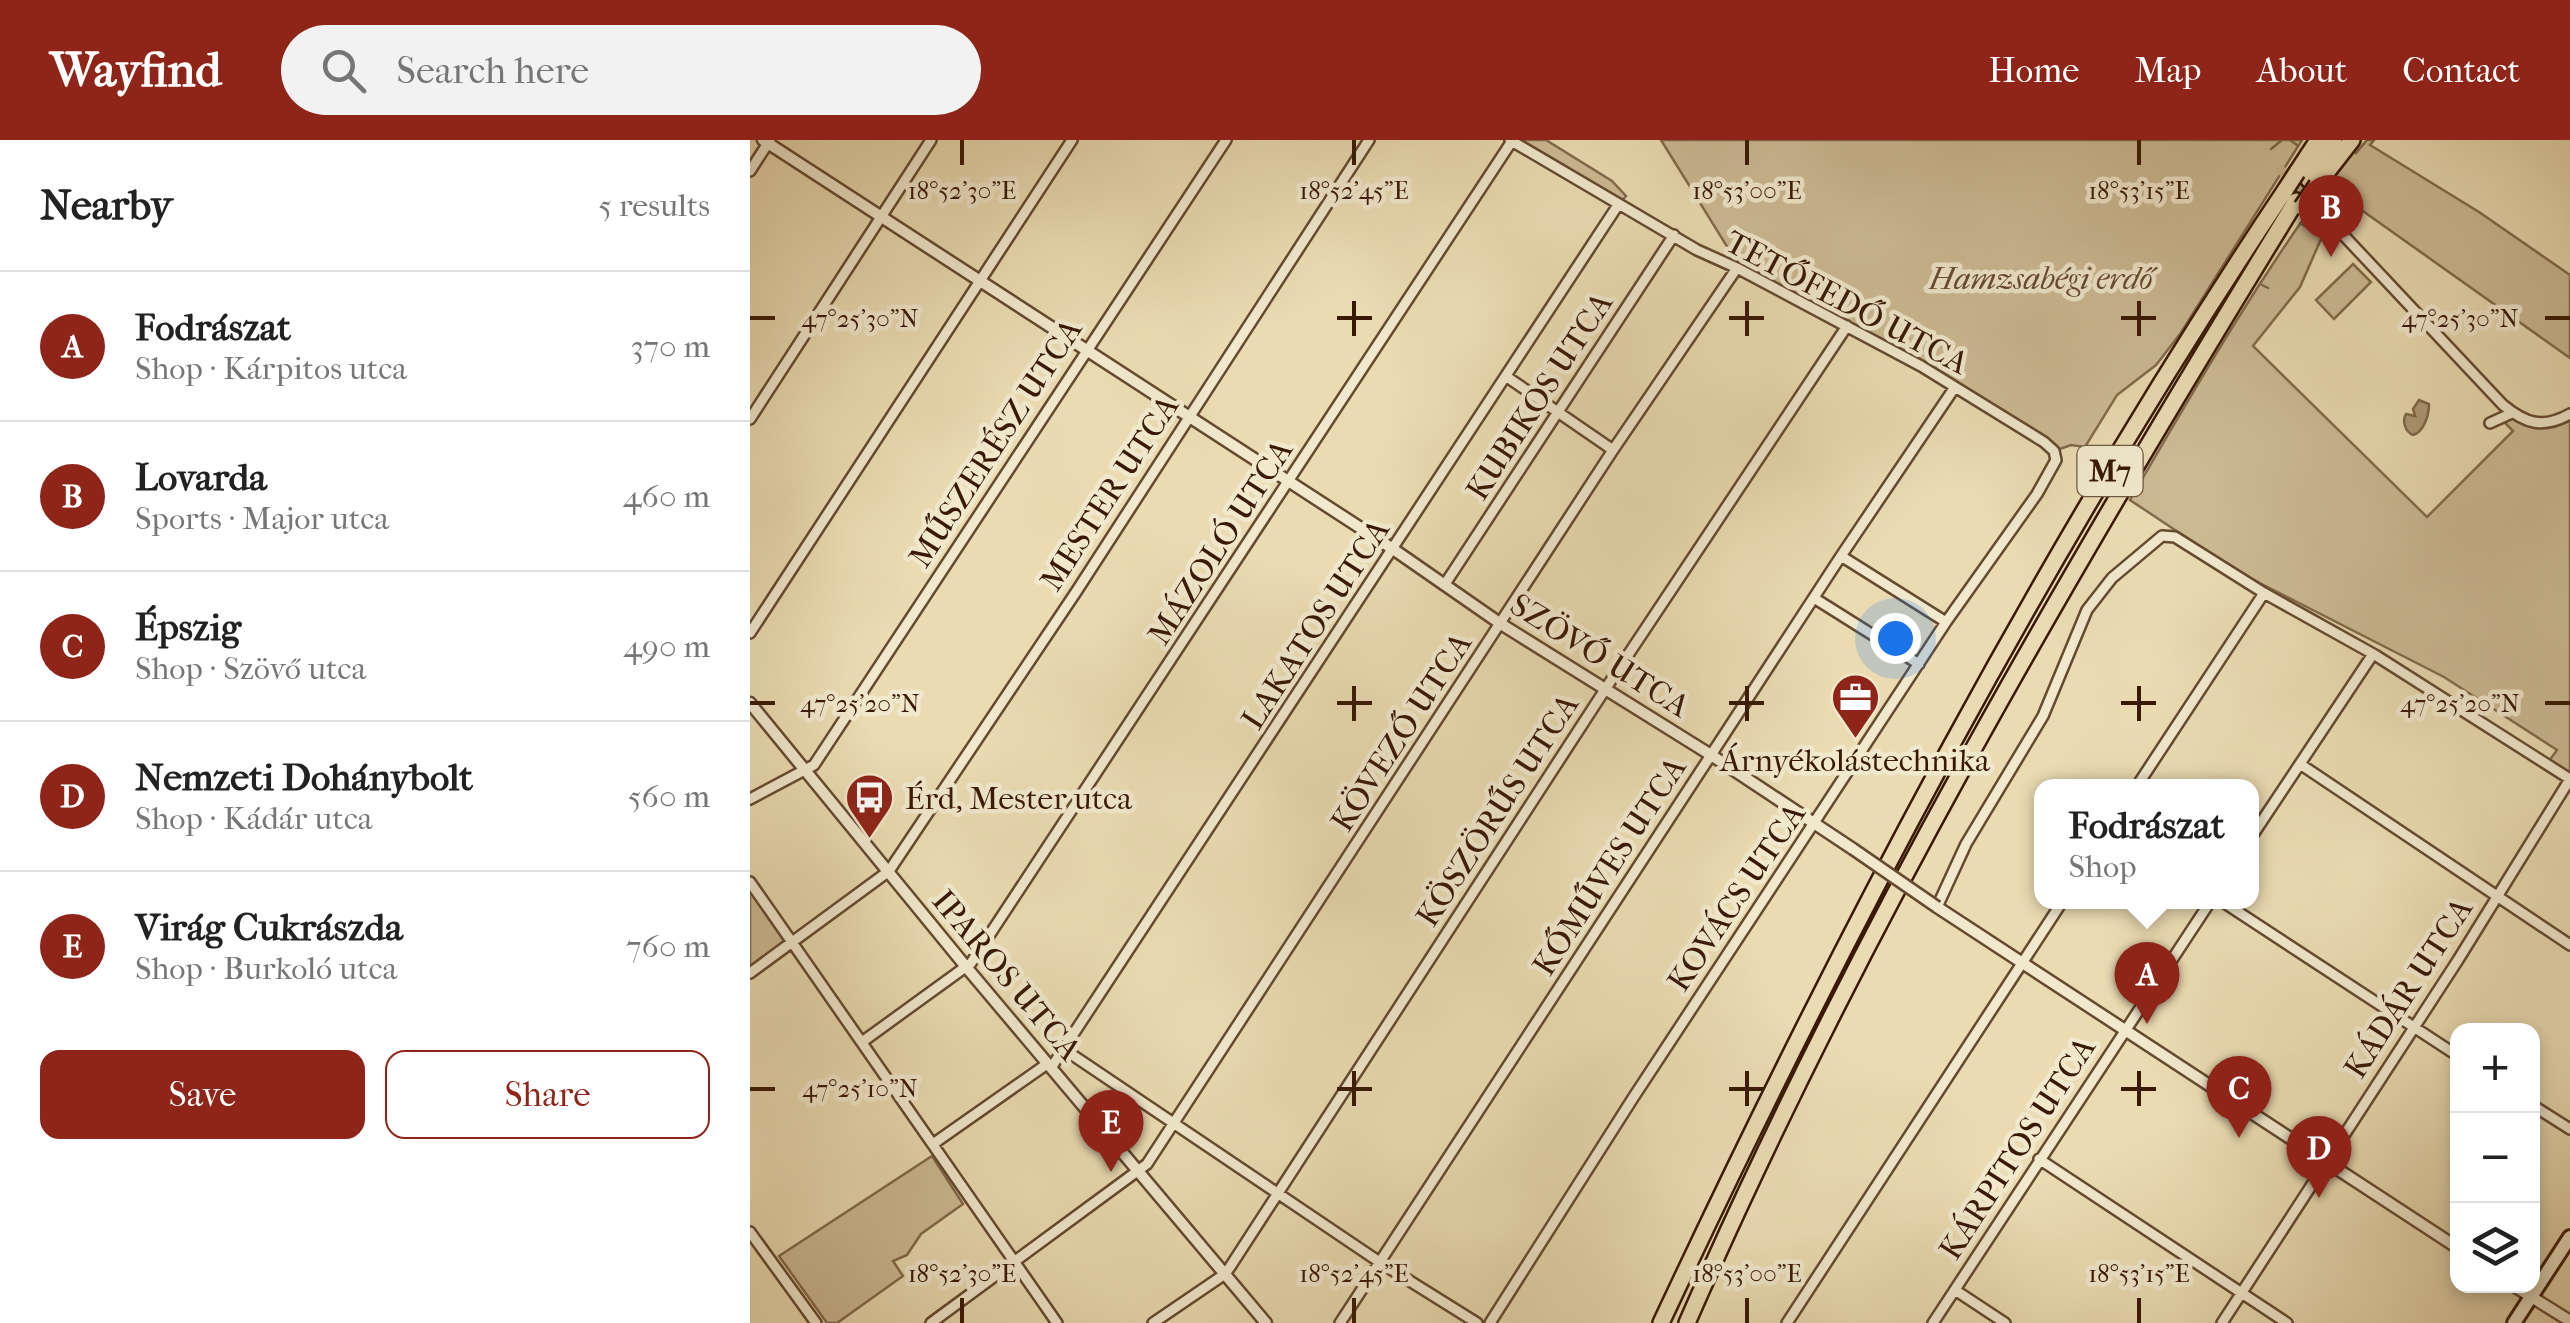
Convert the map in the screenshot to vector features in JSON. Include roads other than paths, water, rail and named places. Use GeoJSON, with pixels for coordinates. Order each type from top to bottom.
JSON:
{"type":"FeatureCollection","features":[{"type":"Feature","properties":{"kind":"highway"},"geometry":{"type":"LineString","coordinates":[[2300,201],[2315,140]]}},
{"type":"Feature","properties":{"kind":"highway","name":"M7"},"geometry":{"type":"LineString","coordinates":[[1687,1323],[1814,1054],[1960,774],[2162,418],[2300,201],[2307,174],[2334,140]]}},
{"type":"Feature","properties":{"kind":"highway"},"geometry":{"type":"LineString","coordinates":[[2307,174],[2352,140]]}},
{"type":"Feature","properties":{"kind":"highway","name":"M7"},"geometry":{"type":"LineString","coordinates":[[1661,1323],[1796,1040],[1944,760],[2211,302],[2300,201]]}},
{"type":"Feature","properties":{"kind":"main road"},"geometry":{"type":"LineString","coordinates":[[2514,1323],[2570,1237]]}},
{"type":"Feature","properties":{"kind":"street"},"geometry":{"type":"LineString","coordinates":[[750,419],[931,140]]}},
{"type":"Feature","properties":{"kind":"street"},"geometry":{"type":"LineString","coordinates":[[750,633],[1072,140]]}},
{"type":"Feature","properties":{"kind":"street","name":"MŰSZERÉSZ UTCA"},"geometry":{"type":"LineString","coordinates":[[806,772],[1226,140]]}},
{"type":"Feature","properties":{"kind":"street","name":"MESTER UTCA"},"geometry":{"type":"LineString","coordinates":[[750,973],[889,871],[1076,592],[1369,140]]}},
{"type":"Feature","properties":{"kind":"street","name":"TETŐFEDŐ UTCA"},"geometry":{"type":"LineString","coordinates":[[1511,140],[1697,250],[1848,326],[1956,387],[2054,451]]}},
{"type":"Feature","properties":{"kind":"street","name":"MÁZOLÓ UTCA"},"geometry":{"type":"LineString","coordinates":[[967,968],[1290,482],[1511,140]]}},
{"type":"Feature","properties":{"kind":"street"},"geometry":{"type":"LineString","coordinates":[[750,170],[767,141]]}},
{"type":"Feature","properties":{"kind":"street","name":"SZÖVŐ UTCA"},"geometry":{"type":"LineString","coordinates":[[767,141],[1393,548],[1501,624],[1816,823],[1937,908],[2450,1243]]}},
{"type":"Feature","properties":{"kind":"street"},"geometry":{"type":"LineString","coordinates":[[2300,201],[2512,413],[2529,423],[2540,424],[2570,414]]}},
{"type":"Feature","properties":{"kind":"street","name":"LAKATOS UTCA"},"geometry":{"type":"LineString","coordinates":[[933,1144],[1049,1066],[1065,1050],[1618,206]]}},
{"type":"Feature","properties":{"kind":"street","name":"KUBIKOS UTCA"},"geometry":{"type":"LineString","coordinates":[[1445,584],[1674,235]]}},
{"type":"Feature","properties":{"kind":"street","name":"KÖVEZŐ UTCA"},"geometry":{"type":"LineString","coordinates":[[931,1323],[1140,1172],[1175,1126],[1613,450],[1737,268]]}},
{"type":"Feature","properties":{"kind":"street","name":"KÖSZÖRŰS UTCA"},"geometry":{"type":"LineString","coordinates":[[1225,1274],[1606,688],[1848,326]]}},
{"type":"Feature","properties":{"kind":"street"},"geometry":{"type":"LineString","coordinates":[[1507,377],[1613,450]]}},
{"type":"Feature","properties":{"kind":"street","name":"KŐMŰVES UTCA"},"geometry":{"type":"LineString","coordinates":[[1340,1323],[1841,556],[1956,387]]}},
{"type":"Feature","properties":{"kind":"street"},"geometry":{"type":"LineString","coordinates":[[2490,423],[2512,413]]}},
{"type":"Feature","properties":{"kind":"street","name":"KOVÁCS UTCA"},"geometry":{"type":"LineString","coordinates":[[1490,1323],[1632,1098],[1946,622],[2037,494],[2054,466],[2054,451]]}},
{"type":"Feature","properties":{"kind":"street"},"geometry":{"type":"LineString","coordinates":[[1937,908],[1966,844],[2043,716],[2087,610],[2112,578],[2166,536],[2175,537],[2373,654],[2570,779]]}},
{"type":"Feature","properties":{"kind":"street"},"geometry":{"type":"LineString","coordinates":[[1841,556],[1946,622]]}},
{"type":"Feature","properties":{"kind":"street"},"geometry":{"type":"LineString","coordinates":[[2142,779],[2264,592]]}},
{"type":"Feature","properties":{"kind":"street"},"geometry":{"type":"LineString","coordinates":[[1814,598],[1919,664]]}},
{"type":"Feature","properties":{"kind":"street"},"geometry":{"type":"LineString","coordinates":[[2259,826],[2373,654]]}},
{"type":"Feature","properties":{"kind":"street","name":"IPAROS UTCA"},"geometry":{"type":"LineString","coordinates":[[750,703],[1266,1323]]}},
{"type":"Feature","properties":{"kind":"street"},"geometry":{"type":"LineString","coordinates":[[2300,764],[2570,944]]}},
{"type":"Feature","properties":{"kind":"street"},"geometry":{"type":"LineString","coordinates":[[750,799],[806,772]]}},
{"type":"Feature","properties":{"kind":"street","name":"KÁDÁR UTCA"},"geometry":{"type":"LineString","coordinates":[[2222,1323],[2570,779]]}},
{"type":"Feature","properties":{"kind":"street"},"geometry":{"type":"LineString","coordinates":[[750,882],[1057,1323]]}},
{"type":"Feature","properties":{"kind":"street"},"geometry":{"type":"LineString","coordinates":[[1787,1323],[2057,909]]}},
{"type":"Feature","properties":{"kind":"street","name":"KÁRPITOS UTCA"},"geometry":{"type":"LineString","coordinates":[[1933,1323],[2205,909]]}},
{"type":"Feature","properties":{"kind":"street"},"geometry":{"type":"LineString","coordinates":[[2234,909],[2450,1051]]}},
{"type":"Feature","properties":{"kind":"street"},"geometry":{"type":"LineString","coordinates":[[862,1042],[967,968]]}},
{"type":"Feature","properties":{"kind":"street"},"geometry":{"type":"LineString","coordinates":[[1065,1050],[1477,1323]]}},
{"type":"Feature","properties":{"kind":"street"},"geometry":{"type":"LineString","coordinates":[[2540,1109],[2570,1129]]}},
{"type":"Feature","properties":{"kind":"street"},"geometry":{"type":"LineString","coordinates":[[2040,1159],[2287,1323]]}},
{"type":"Feature","properties":{"kind":"street"},"geometry":{"type":"LineString","coordinates":[[750,1232],[816,1323]]}},
{"type":"Feature","properties":{"kind":"street"},"geometry":{"type":"LineString","coordinates":[[1152,1323],[1225,1274]]}},
{"type":"Feature","properties":{"kind":"street"},"geometry":{"type":"LineString","coordinates":[[1955,1290],[2005,1323]]}},
{"type":"Feature","properties":{"kind":"street"},"geometry":{"type":"LineString","coordinates":[[2525,1293],[2570,1321]]}},
{"type":"Feature","properties":{"kind":"waterway"},"geometry":{"type":"LineString","coordinates":[[2271,149],[2282,140]]}},
{"type":"Feature","properties":{"kind":"waterway"},"geometry":{"type":"LineString","coordinates":[[2290,140],[2297,145]]}},
{"type":"Feature","properties":{"kind":"waterway"},"geometry":{"type":"LineString","coordinates":[[2308,220],[2321,229]]}},
{"type":"Feature","properties":{"kind":"waterway"},"geometry":{"type":"LineString","coordinates":[[2300,223],[2321,236]]}},
{"type":"Feature","properties":{"kind":"waterway"},"geometry":{"type":"LineString","coordinates":[[2262,285],[2268,288]]}},
{"type":"Feature","properties":{"kind":"tunnel"},"geometry":{"type":"LineString","coordinates":[[2278,167],[2308,198]]}},
{"type":"Feature","properties":{"kind":"place","name":"Lovarda"},"geometry":{"type":"Point","coordinates":[2331,257]}},
{"type":"Feature","properties":{"kind":"place","name":"Árnyékolástechnika"},"geometry":{"type":"Point","coordinates":[1855,740]}},
{"type":"Feature","properties":{"kind":"place","name":"Érd, Mester utca"},"geometry":{"type":"Point","coordinates":[870,840]}},
{"type":"Feature","properties":{"kind":"place","name":"Fodrászat"},"geometry":{"type":"Point","coordinates":[2147,1024]}},
{"type":"Feature","properties":{"kind":"place","name":"Épszig"},"geometry":{"type":"Point","coordinates":[2239,1138]}},
{"type":"Feature","properties":{"kind":"place","name":"Virág Cukrászda"},"geometry":{"type":"Point","coordinates":[1111,1172]}},
{"type":"Feature","properties":{"kind":"place","name":"Nemzeti Dohánybolt"},"geometry":{"type":"Point","coordinates":[2319,1198]}},
{"type":"Feature","properties":{"kind":"park label","name":"Hamzsabégi erdő"},"geometry":{"type":"Point","coordinates":[2041,278]}}]}
